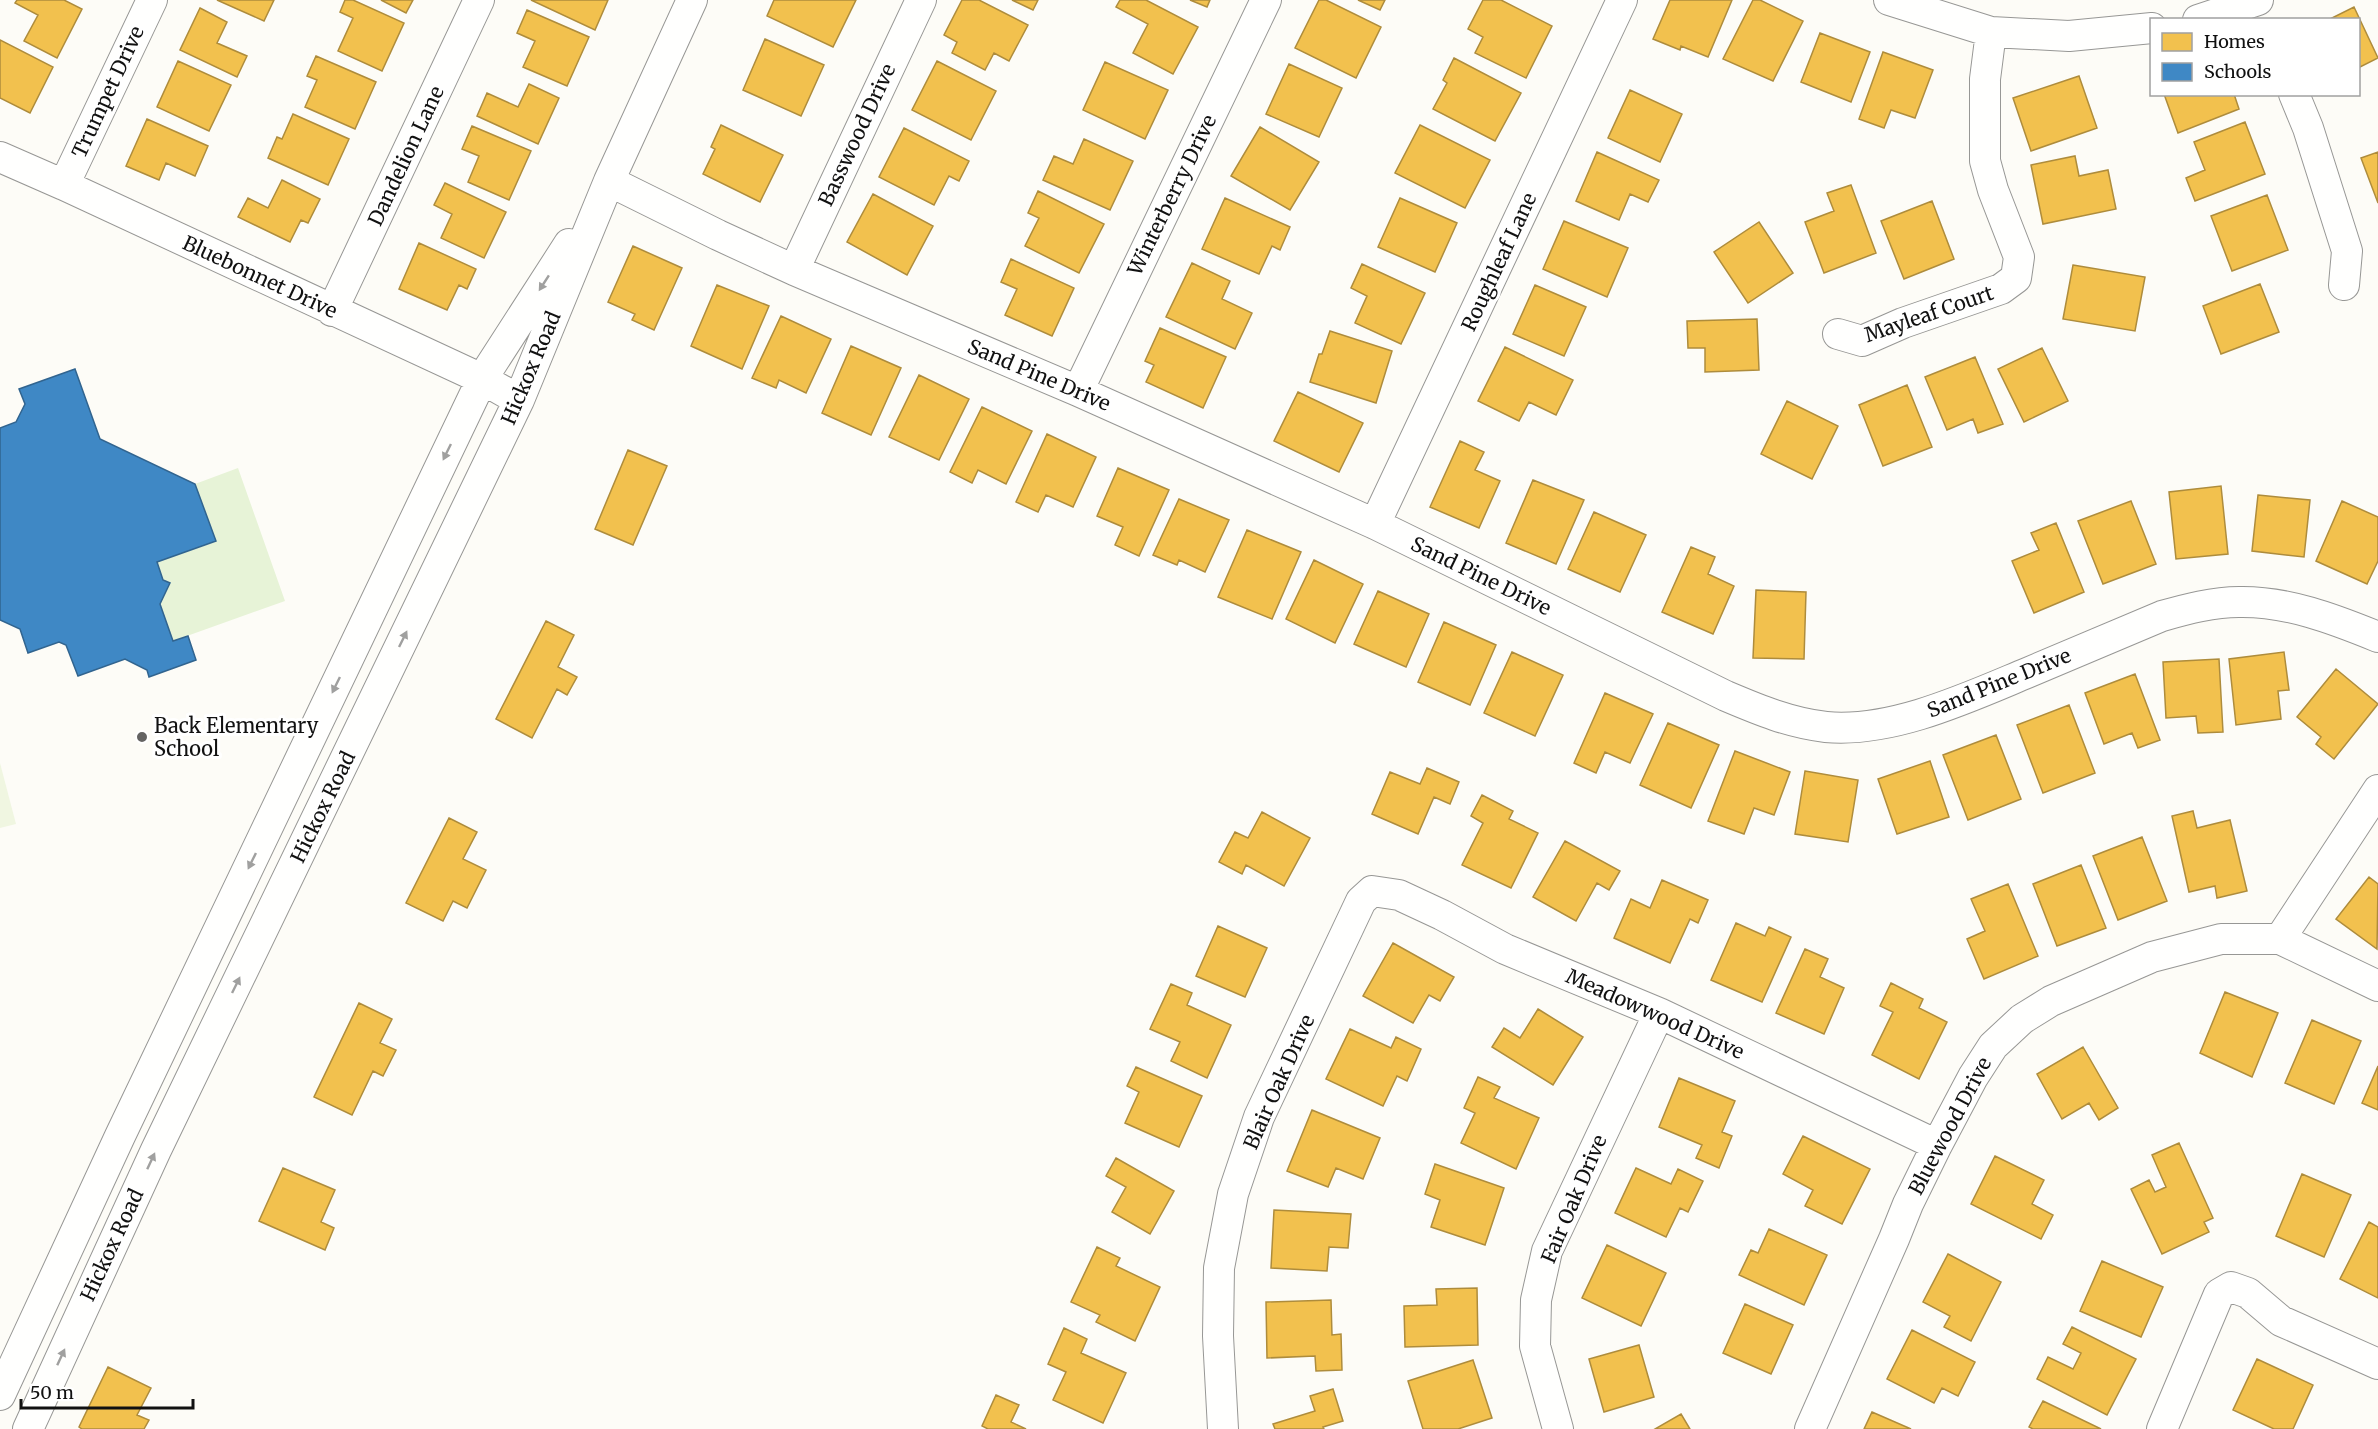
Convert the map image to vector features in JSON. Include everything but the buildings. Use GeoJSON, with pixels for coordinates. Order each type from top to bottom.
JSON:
{"type":"FeatureCollection","features":[{"type":"Feature","properties":{"kind":"street","name":"Trumpet Drive"},"geometry":{"type":"LineString","coordinates":[[64,185],[152,0]]}},
{"type":"Feature","properties":{"kind":"street","name":"Dandelion Lane"},"geometry":{"type":"LineString","coordinates":[[332,311],[479,0]]}},
{"type":"Feature","properties":{"kind":"street","name":"Hickox Road"},"geometry":{"type":"LineString","coordinates":[[28,1429],[156,1150],[519,400],[609,181],[692,0]]}},
{"type":"Feature","properties":{"kind":"street","name":"Basswood Drive"},"geometry":{"type":"LineString","coordinates":[[794,270],[921,0]]}},
{"type":"Feature","properties":{"kind":"street","name":"Winterberry Drive"},"geometry":{"type":"LineString","coordinates":[[1078,391],[1266,0]]}},
{"type":"Feature","properties":{"kind":"street","name":"Roughleaf Lane"},"geometry":{"type":"LineString","coordinates":[[1375,524],[1622,0]]}},
{"type":"Feature","properties":{"kind":"street"},"geometry":{"type":"LineString","coordinates":[[1889,0],[1992,32],[2069,36],[2150,28]]}},
{"type":"Feature","properties":{"kind":"street"},"geometry":{"type":"LineString","coordinates":[[2204,18],[2257,0],[2263,18]]}},
{"type":"Feature","properties":{"kind":"street","name":"Mayleaf Court"},"geometry":{"type":"LineString","coordinates":[[1838,334],[1862,341],[1903,323],[2001,289],[2016,278],[2019,257],[1993,190],[1985,161],[1985,80],[1992,32]]}},
{"type":"Feature","properties":{"kind":"street"},"geometry":{"type":"LineString","coordinates":[[2295,96],[2308,128],[2347,251],[2344,285]]}},
{"type":"Feature","properties":{"kind":"street","name":"Bluebonnet Drive"},"geometry":{"type":"LineString","coordinates":[[0,157],[482,379],[519,400]]}},
{"type":"Feature","properties":{"kind":"street","name":"Hickox Road"},"geometry":{"type":"LineString","coordinates":[[0,1395],[120,1136],[482,379],[609,181]]}},
{"type":"Feature","properties":{"kind":"street","name":"Sand Pine Drive"},"geometry":{"type":"LineString","coordinates":[[609,181],[794,270],[1078,391],[1375,524],[1726,696],[1781,719],[1827,727],[1861,726],[1909,718],[1948,706],[2162,616],[2196,607],[2240,602],[2296,608],[2347,624],[2378,637]]}},
{"type":"Feature","properties":{"kind":"street"},"geometry":{"type":"LineString","coordinates":[[287,881],[285,861],[374,679],[372,661],[356,642]]}},
{"type":"Feature","properties":{"kind":"street"},"geometry":{"type":"LineString","coordinates":[[2280,939],[2378,790]]}},
{"type":"Feature","properties":{"kind":"street","name":"Meadowwood Drive"},"geometry":{"type":"LineString","coordinates":[[1372,891],[1399,895],[1505,949],[1659,1013],[1937,1145]]}},
{"type":"Feature","properties":{"kind":"street","name":"Blair Oak Drive"},"geometry":{"type":"LineString","coordinates":[[1223,1429],[1218,1336],[1219,1268],[1233,1194],[1258,1117],[1361,901],[1372,891]]}},
{"type":"Feature","properties":{"kind":"street"},"geometry":{"type":"LineString","coordinates":[[225,917],[261,933]]}},
{"type":"Feature","properties":{"kind":"street","name":"Bluewood Drive"},"geometry":{"type":"LineString","coordinates":[[1810,1429],[1908,1204],[1937,1145],[1973,1077],[1993,1046],[2022,1019],[2051,1001],[2152,957],[2221,939],[2280,939],[2378,986]]}},
{"type":"Feature","properties":{"kind":"street","name":"Fair Oak Drive"},"geometry":{"type":"LineString","coordinates":[[1558,1429],[1535,1346],[1536,1300],[1547,1251],[1659,1013]]}},
{"type":"Feature","properties":{"kind":"street"},"geometry":{"type":"LineString","coordinates":[[2162,1429],[2219,1294],[2231,1287],[2248,1293],[2281,1321],[2378,1364]]}},
{"type":"Feature","properties":{"kind":"green space"},"geometry":{"type":"Polygon","coordinates":[[[238,468],[285,601],[173,641],[160,604],[170,584],[163,580],[157,562],[215,542],[195,484],[238,468]]]}},
{"type":"Feature","properties":{"kind":"green space"},"geometry":{"type":"Polygon","coordinates":[[[0,763],[16,824],[0,828],[0,763]]]}},
{"type":"Feature","properties":{"kind":"place","name":"Back Elementary School"},"geometry":{"type":"Point","coordinates":[142,737]}}]}
